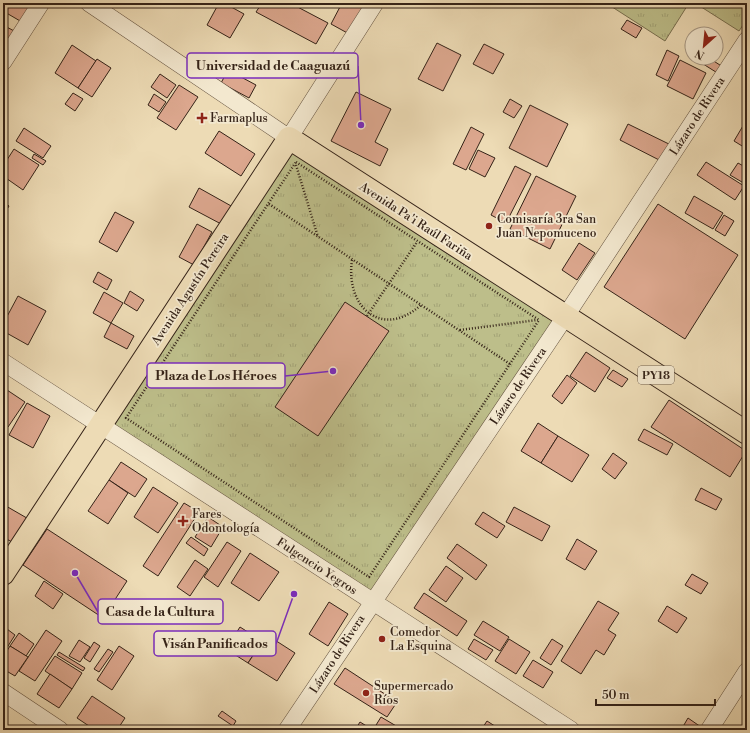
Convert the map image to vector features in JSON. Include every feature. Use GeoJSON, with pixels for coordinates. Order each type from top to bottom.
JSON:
{"type":"FeatureCollection","features":[{"type":"Feature","properties":{"kind":"highway","name":"Avenida Pa'i Raúl Fariña"},"geometry":{"type":"LineString","coordinates":[[289,138],[564,317],[747,433]]}},
{"type":"Feature","properties":{"kind":"highway","name":"Avenida Agustín Pereira"},"geometry":{"type":"LineString","coordinates":[[3,574],[289,138]]}},
{"type":"Feature","properties":{"kind":"street"},"geometry":{"type":"LineString","coordinates":[[3,62],[41,3]]}},
{"type":"Feature","properties":{"kind":"street","name":"Avenida Pa'i Raúl Fariña"},"geometry":{"type":"LineString","coordinates":[[89,3],[289,138]]}},
{"type":"Feature","properties":{"kind":"street","name":"Avenida Agustín Pereira"},"geometry":{"type":"LineString","coordinates":[[289,138],[375,3]]}},
{"type":"Feature","properties":{"kind":"street","name":"Lázaro de Rivera"},"geometry":{"type":"LineString","coordinates":[[287,730],[564,317],[747,40]]}},
{"type":"Feature","properties":{"kind":"street","name":"Fulgencio Yegros"},"geometry":{"type":"LineString","coordinates":[[3,362],[101,424],[372,602],[571,730]]}},
{"type":"Feature","properties":{"kind":"street"},"geometry":{"type":"LineString","coordinates":[[709,730],[747,671]]}},
{"type":"Feature","properties":{"kind":"street"},"geometry":{"type":"LineString","coordinates":[[3,692],[60,730]]}},
{"type":"Feature","properties":{"kind":"path"},"geometry":{"type":"LineString","coordinates":[[296,162],[126,418],[369,578],[539,320]]}},
{"type":"Feature","properties":{"kind":"path"},"geometry":{"type":"LineString","coordinates":[[296,162],[318,237]]}},
{"type":"Feature","properties":{"kind":"path"},"geometry":{"type":"LineString","coordinates":[[296,162],[539,320]]}},
{"type":"Feature","properties":{"kind":"path"},"geometry":{"type":"LineString","coordinates":[[269,204],[510,364]]}},
{"type":"Feature","properties":{"kind":"path"},"geometry":{"type":"LineString","coordinates":[[368,314],[417,242]]}},
{"type":"Feature","properties":{"kind":"path"},"geometry":{"type":"LineString","coordinates":[[352,260],[351,273],[353,290],[358,303],[368,314],[383,319],[397,319],[410,314],[421,305]]}},
{"type":"Feature","properties":{"kind":"path"},"geometry":{"type":"LineString","coordinates":[[460,330],[539,320]]}},
{"type":"Feature","properties":{"kind":"green space"},"geometry":{"type":"Polygon","coordinates":[[[606,3],[689,3],[665,41],[606,3]]]}},
{"type":"Feature","properties":{"kind":"green space"},"geometry":{"type":"Polygon","coordinates":[[[695,3],[747,3],[747,19],[739,31],[695,3]]]}},
{"type":"Feature","properties":{"kind":"green space"},"geometry":{"type":"Polygon","coordinates":[[[289,143],[562,318],[371,598],[105,424],[289,143]]]}},
{"type":"Feature","properties":{"kind":"building"},"geometry":{"type":"Polygon","coordinates":[[[3,3],[37,3],[27,25],[3,11],[3,3]]]}},
{"type":"Feature","properties":{"kind":"building"},"geometry":{"type":"Polygon","coordinates":[[[219,3],[224,3],[244,14],[230,38],[207,25],[219,3]]]}},
{"type":"Feature","properties":{"kind":"building"},"geometry":{"type":"Polygon","coordinates":[[[262,3],[290,3],[328,23],[316,44],[256,12],[262,3]]]}},
{"type":"Feature","properties":{"kind":"building"},"geometry":{"type":"Polygon","coordinates":[[[342,3],[368,3],[351,35],[331,24],[342,3]]]}},
{"type":"Feature","properties":{"kind":"building"},"geometry":{"type":"Polygon","coordinates":[[[627,20],[642,28],[636,38],[621,29],[627,20]]]}},
{"type":"Feature","properties":{"kind":"building"},"geometry":{"type":"Polygon","coordinates":[[[3,25],[16,32],[3,50],[3,25]]]}},
{"type":"Feature","properties":{"kind":"building"},"geometry":{"type":"Polygon","coordinates":[[[437,43],[461,55],[443,91],[418,79],[437,43]]]}},
{"type":"Feature","properties":{"kind":"building"},"geometry":{"type":"Polygon","coordinates":[[[484,44],[504,54],[493,74],[473,64],[484,44]]]}},
{"type":"Feature","properties":{"kind":"building"},"geometry":{"type":"Polygon","coordinates":[[[72,45],[96,61],[78,88],[55,73],[72,45]]]}},
{"type":"Feature","properties":{"kind":"building"},"geometry":{"type":"Polygon","coordinates":[[[667,50],[679,56],[668,81],[656,75],[667,50]]]}},
{"type":"Feature","properties":{"kind":"building"},"geometry":{"type":"Polygon","coordinates":[[[97,59],[111,68],[92,97],[78,88],[97,59]]]}},
{"type":"Feature","properties":{"kind":"building"},"geometry":{"type":"Polygon","coordinates":[[[680,60],[684,62],[684,66],[692,66],[706,73],[693,99],[667,86],[680,60]]]}},
{"type":"Feature","properties":{"kind":"building"},"geometry":{"type":"Polygon","coordinates":[[[706,66],[721,66],[723,67],[719,74],[706,66]]]}},
{"type":"Feature","properties":{"kind":"building"},"geometry":{"type":"Polygon","coordinates":[[[228,70],[256,85],[249,98],[221,83],[228,70]]]}},
{"type":"Feature","properties":{"kind":"building"},"geometry":{"type":"Polygon","coordinates":[[[160,74],[176,85],[167,98],[151,87],[160,74]]]}},
{"type":"Feature","properties":{"kind":"building"},"geometry":{"type":"Polygon","coordinates":[[[179,85],[198,97],[176,130],[157,118],[179,85]]]}},
{"type":"Feature","properties":{"kind":"building"},"geometry":{"type":"Polygon","coordinates":[[[356,92],[391,109],[375,142],[388,149],[380,166],[331,141],[356,92]]]}},
{"type":"Feature","properties":{"kind":"building"},"geometry":{"type":"Polygon","coordinates":[[[73,93],[83,99],[75,111],[65,104],[73,93]]]}},
{"type":"Feature","properties":{"kind":"building"},"geometry":{"type":"Polygon","coordinates":[[[154,94],[166,102],[159,112],[148,105],[154,94]]]}},
{"type":"Feature","properties":{"kind":"building"},"geometry":{"type":"Polygon","coordinates":[[[510,99],[522,106],[514,118],[503,112],[510,99]]]}},
{"type":"Feature","properties":{"kind":"building"},"geometry":{"type":"Polygon","coordinates":[[[530,105],[568,124],[547,167],[509,148],[530,105]]]}},
{"type":"Feature","properties":{"kind":"building"},"geometry":{"type":"Polygon","coordinates":[[[747,119],[747,149],[734,141],[747,119]]]}},
{"type":"Feature","properties":{"kind":"building"},"geometry":{"type":"Polygon","coordinates":[[[628,124],[673,146],[665,163],[620,140],[628,124]]]}},
{"type":"Feature","properties":{"kind":"building"},"geometry":{"type":"Polygon","coordinates":[[[471,127],[484,134],[466,170],[453,164],[471,127]]]}},
{"type":"Feature","properties":{"kind":"building"},"geometry":{"type":"Polygon","coordinates":[[[24,128],[51,146],[43,158],[16,141],[24,128]]]}},
{"type":"Feature","properties":{"kind":"building"},"geometry":{"type":"Polygon","coordinates":[[[219,131],[255,154],[241,176],[205,153],[219,131]]]}},
{"type":"Feature","properties":{"kind":"building"},"geometry":{"type":"Polygon","coordinates":[[[14,149],[39,165],[23,190],[3,176],[3,166],[14,149]]]}},
{"type":"Feature","properties":{"kind":"building"},"geometry":{"type":"Polygon","coordinates":[[[478,150],[495,158],[485,177],[469,169],[478,150]]]}},
{"type":"Feature","properties":{"kind":"building"},"geometry":{"type":"Polygon","coordinates":[[[34,154],[46,161],[43,165],[32,158],[34,154]]]}},
{"type":"Feature","properties":{"kind":"building"},"geometry":{"type":"Polygon","coordinates":[[[706,162],[744,186],[735,200],[697,175],[706,162]]]}},
{"type":"Feature","properties":{"kind":"building"},"geometry":{"type":"Polygon","coordinates":[[[738,163],[747,168],[747,185],[730,175],[738,163]]]}},
{"type":"Feature","properties":{"kind":"building"},"geometry":{"type":"Polygon","coordinates":[[[515,166],[531,174],[506,223],[491,215],[515,166]]]}},
{"type":"Feature","properties":{"kind":"building"},"geometry":{"type":"Polygon","coordinates":[[[536,176],[576,196],[550,249],[510,229],[536,176]]]}},
{"type":"Feature","properties":{"kind":"building"},"geometry":{"type":"Polygon","coordinates":[[[199,188],[233,207],[223,225],[189,207],[199,188]]]}},
{"type":"Feature","properties":{"kind":"building"},"geometry":{"type":"Polygon","coordinates":[[[694,196],[723,213],[713,229],[685,213],[694,196]]]}},
{"type":"Feature","properties":{"kind":"building"},"geometry":{"type":"Polygon","coordinates":[[[3,201],[9,206],[3,216],[3,201]]]}},
{"type":"Feature","properties":{"kind":"building"},"geometry":{"type":"Polygon","coordinates":[[[658,204],[738,255],[685,339],[604,287],[658,204]]]}},
{"type":"Feature","properties":{"kind":"building"},"geometry":{"type":"Polygon","coordinates":[[[115,212],[134,222],[117,252],[99,242],[115,212]]]}},
{"type":"Feature","properties":{"kind":"building"},"geometry":{"type":"Polygon","coordinates":[[[724,215],[734,221],[725,236],[715,230],[724,215]]]}},
{"type":"Feature","properties":{"kind":"building"},"geometry":{"type":"Polygon","coordinates":[[[197,224],[212,232],[194,265],[179,257],[197,224]]]}},
{"type":"Feature","properties":{"kind":"building"},"geometry":{"type":"Polygon","coordinates":[[[579,243],[595,253],[577,280],[562,270],[579,243]]]}},
{"type":"Feature","properties":{"kind":"building"},"geometry":{"type":"Polygon","coordinates":[[[98,272],[112,280],[107,290],[93,282],[98,272]]]}},
{"type":"Feature","properties":{"kind":"building"},"geometry":{"type":"Polygon","coordinates":[[[130,291],[144,300],[137,311],[124,303],[130,291]]]}},
{"type":"Feature","properties":{"kind":"building"},"geometry":{"type":"Polygon","coordinates":[[[104,292],[123,303],[111,323],[93,313],[104,292]]]}},
{"type":"Feature","properties":{"kind":"building"},"geometry":{"type":"Polygon","coordinates":[[[18,296],[46,311],[28,345],[3,331],[3,324],[18,296]]]}},
{"type":"Feature","properties":{"kind":"building"},"geometry":{"type":"Polygon","coordinates":[[[345,302],[389,331],[318,436],[275,407],[345,302]]]}},
{"type":"Feature","properties":{"kind":"building"},"geometry":{"type":"Polygon","coordinates":[[[111,323],[134,336],[127,349],[104,337],[111,323]]]}},
{"type":"Feature","properties":{"kind":"building"},"geometry":{"type":"Polygon","coordinates":[[[586,352],[610,368],[595,392],[570,376],[586,352]]]}},
{"type":"Feature","properties":{"kind":"building"},"geometry":{"type":"Polygon","coordinates":[[[613,370],[628,379],[622,387],[607,378],[613,370]]]}},
{"type":"Feature","properties":{"kind":"building"},"geometry":{"type":"Polygon","coordinates":[[[567,375],[577,383],[562,404],[552,396],[567,375]]]}},
{"type":"Feature","properties":{"kind":"building"},"geometry":{"type":"Polygon","coordinates":[[[4,388],[25,402],[8,427],[3,424],[4,388]]]}},
{"type":"Feature","properties":{"kind":"building"},"geometry":{"type":"Polygon","coordinates":[[[669,400],[746,451],[730,477],[651,427],[669,400]]]}},
{"type":"Feature","properties":{"kind":"building"},"geometry":{"type":"Polygon","coordinates":[[[27,403],[50,416],[33,448],[9,435],[27,403]]]}},
{"type":"Feature","properties":{"kind":"building"},"geometry":{"type":"Polygon","coordinates":[[[538,423],[558,436],[541,463],[521,451],[538,423]]]}},
{"type":"Feature","properties":{"kind":"building"},"geometry":{"type":"Polygon","coordinates":[[[644,429],[673,444],[667,455],[638,440],[644,429]]]}},
{"type":"Feature","properties":{"kind":"building"},"geometry":{"type":"Polygon","coordinates":[[[558,436],[589,455],[572,482],[541,463],[558,436]]]}},
{"type":"Feature","properties":{"kind":"building"},"geometry":{"type":"Polygon","coordinates":[[[613,453],[627,463],[615,479],[602,469],[613,453]]]}},
{"type":"Feature","properties":{"kind":"building"},"geometry":{"type":"Polygon","coordinates":[[[121,462],[147,479],[135,497],[109,480],[121,462]]]}},
{"type":"Feature","properties":{"kind":"building"},"geometry":{"type":"Polygon","coordinates":[[[109,480],[128,493],[108,524],[88,511],[109,480]]]}},
{"type":"Feature","properties":{"kind":"building"},"geometry":{"type":"Polygon","coordinates":[[[153,487],[178,503],[158,533],[134,517],[153,487]]]}},
{"type":"Feature","properties":{"kind":"building"},"geometry":{"type":"Polygon","coordinates":[[[701,488],[722,499],[716,510],[695,500],[701,488]]]}},
{"type":"Feature","properties":{"kind":"building"},"geometry":{"type":"Polygon","coordinates":[[[184,503],[199,512],[158,576],[143,566],[184,503]]]}},
{"type":"Feature","properties":{"kind":"building"},"geometry":{"type":"Polygon","coordinates":[[[6,506],[32,521],[19,546],[3,537],[3,511],[6,506]]]}},
{"type":"Feature","properties":{"kind":"building"},"geometry":{"type":"Polygon","coordinates":[[[514,507],[550,526],[542,541],[506,522],[514,507]]]}},
{"type":"Feature","properties":{"kind":"building"},"geometry":{"type":"Polygon","coordinates":[[[483,512],[505,526],[497,538],[475,524],[483,512]]]}},
{"type":"Feature","properties":{"kind":"building"},"geometry":{"type":"Polygon","coordinates":[[[208,517],[223,527],[211,547],[195,537],[208,517]]]}},
{"type":"Feature","properties":{"kind":"building"},"geometry":{"type":"Polygon","coordinates":[[[47,529],[127,581],[103,618],[23,565],[47,529]]]}},
{"type":"Feature","properties":{"kind":"building"},"geometry":{"type":"Polygon","coordinates":[[[191,537],[208,549],[204,556],[186,543],[191,537]]]}},
{"type":"Feature","properties":{"kind":"building"},"geometry":{"type":"Polygon","coordinates":[[[577,539],[597,551],[585,570],[566,559],[577,539]]]}},
{"type":"Feature","properties":{"kind":"building"},"geometry":{"type":"Polygon","coordinates":[[[227,542],[241,551],[218,587],[204,577],[227,542]]]}},
{"type":"Feature","properties":{"kind":"building"},"geometry":{"type":"Polygon","coordinates":[[[457,544],[487,565],[476,580],[447,558],[457,544]]]}},
{"type":"Feature","properties":{"kind":"building"},"geometry":{"type":"Polygon","coordinates":[[[250,553],[279,572],[259,601],[231,583],[250,553]]]}},
{"type":"Feature","properties":{"kind":"building"},"geometry":{"type":"Polygon","coordinates":[[[195,560],[208,569],[190,596],[177,587],[195,560]]]}},
{"type":"Feature","properties":{"kind":"building"},"geometry":{"type":"Polygon","coordinates":[[[446,566],[463,578],[446,602],[429,590],[446,566]]]}},
{"type":"Feature","properties":{"kind":"building"},"geometry":{"type":"Polygon","coordinates":[[[692,574],[708,583],[701,594],[685,585],[692,574]]]}},
{"type":"Feature","properties":{"kind":"building"},"geometry":{"type":"Polygon","coordinates":[[[44,581],[63,594],[53,609],[35,596],[44,581]]]}},
{"type":"Feature","properties":{"kind":"building"},"geometry":{"type":"Polygon","coordinates":[[[424,593],[467,621],[457,636],[414,608],[424,593]]]}},
{"type":"Feature","properties":{"kind":"building"},"geometry":{"type":"Polygon","coordinates":[[[598,601],[619,613],[608,630],[616,635],[604,655],[596,650],[581,674],[561,661],[598,601]]]}},
{"type":"Feature","properties":{"kind":"building"},"geometry":{"type":"Polygon","coordinates":[[[329,602],[348,614],[328,646],[309,634],[329,602]]]}},
{"type":"Feature","properties":{"kind":"building"},"geometry":{"type":"Polygon","coordinates":[[[667,606],[687,618],[677,633],[658,621],[667,606]]]}},
{"type":"Feature","properties":{"kind":"building"},"geometry":{"type":"Polygon","coordinates":[[[483,621],[509,637],[500,651],[474,635],[483,621]]]}},
{"type":"Feature","properties":{"kind":"building"},"geometry":{"type":"Polygon","coordinates":[[[240,627],[262,641],[248,663],[226,649],[240,627]]]}},
{"type":"Feature","properties":{"kind":"building"},"geometry":{"type":"Polygon","coordinates":[[[7,629],[15,635],[3,654],[3,635],[7,629]]]}},
{"type":"Feature","properties":{"kind":"building"},"geometry":{"type":"Polygon","coordinates":[[[46,630],[62,641],[35,681],[19,671],[46,630]]]}},
{"type":"Feature","properties":{"kind":"building"},"geometry":{"type":"Polygon","coordinates":[[[19,633],[34,644],[26,656],[10,646],[19,633]]]}},
{"type":"Feature","properties":{"kind":"building"},"geometry":{"type":"Polygon","coordinates":[[[267,635],[295,653],[277,681],[248,663],[267,635]]]}},
{"type":"Feature","properties":{"kind":"building"},"geometry":{"type":"Polygon","coordinates":[[[474,639],[493,650],[486,660],[468,649],[474,639]]]}},
{"type":"Feature","properties":{"kind":"building"},"geometry":{"type":"Polygon","coordinates":[[[509,639],[530,652],[516,674],[495,661],[509,639]]]}},
{"type":"Feature","properties":{"kind":"building"},"geometry":{"type":"Polygon","coordinates":[[[552,639],[563,646],[551,665],[540,658],[552,639]]]}},
{"type":"Feature","properties":{"kind":"building"},"geometry":{"type":"Polygon","coordinates":[[[79,640],[90,647],[80,662],[69,656],[79,640]]]}},
{"type":"Feature","properties":{"kind":"building"},"geometry":{"type":"Polygon","coordinates":[[[94,642],[100,646],[90,662],[84,658],[94,642]]]}},
{"type":"Feature","properties":{"kind":"building"},"geometry":{"type":"Polygon","coordinates":[[[10,646],[28,657],[15,676],[3,669],[3,657],[10,646]]]}},
{"type":"Feature","properties":{"kind":"building"},"geometry":{"type":"Polygon","coordinates":[[[119,646],[134,656],[112,690],[97,680],[119,646]]]}},
{"type":"Feature","properties":{"kind":"building"},"geometry":{"type":"Polygon","coordinates":[[[108,649],[113,652],[99,672],[94,669],[108,649]]]}},
{"type":"Feature","properties":{"kind":"building"},"geometry":{"type":"Polygon","coordinates":[[[59,652],[85,668],[83,671],[57,655],[59,652]]]}},
{"type":"Feature","properties":{"kind":"building"},"geometry":{"type":"Polygon","coordinates":[[[55,656],[82,673],[72,689],[45,671],[55,656]]]}},
{"type":"Feature","properties":{"kind":"building"},"geometry":{"type":"Polygon","coordinates":[[[533,660],[553,672],[543,688],[523,676],[533,660]]]}},
{"type":"Feature","properties":{"kind":"building","name":"Supermercado Ríos"},"geometry":{"type":"Polygon","coordinates":[[[345,668],[397,702],[387,717],[334,684],[345,668]]]}},
{"type":"Feature","properties":{"kind":"building"},"geometry":{"type":"Polygon","coordinates":[[[50,674],[72,689],[59,708],[37,694],[50,674]]]}},
{"type":"Feature","properties":{"kind":"building"},"geometry":{"type":"Polygon","coordinates":[[[92,696],[125,718],[117,730],[95,730],[77,718],[92,696]]]}},
{"type":"Feature","properties":{"kind":"building"},"geometry":{"type":"Polygon","coordinates":[[[222,711],[236,721],[233,726],[218,716],[222,711]]]}},
{"type":"Feature","properties":{"kind":"building"},"geometry":{"type":"Polygon","coordinates":[[[381,717],[403,730],[373,730],[381,717]]]}},
{"type":"Feature","properties":{"kind":"building"},"geometry":{"type":"Polygon","coordinates":[[[688,718],[701,727],[699,730],[681,730],[688,718]]]}},
{"type":"Feature","properties":{"kind":"building"},"geometry":{"type":"Polygon","coordinates":[[[487,721],[501,730],[481,730],[487,721]]]}},
{"type":"Feature","properties":{"kind":"building"},"geometry":{"type":"Polygon","coordinates":[[[360,722],[373,730],[355,730],[360,722]]]}},
{"type":"Feature","properties":{"kind":"place","name":"Farmaplus"},"geometry":{"type":"Point","coordinates":[202,118]}},
{"type":"Feature","properties":{"kind":"place","name":"Universidad de Caaguazú"},"geometry":{"type":"Point","coordinates":[361,125]}},
{"type":"Feature","properties":{"kind":"place","name":"Comisaría 3ra San Juan Nepomuceno"},"geometry":{"type":"Point","coordinates":[489,226]}},
{"type":"Feature","properties":{"kind":"place","name":"Plaza de Los Héroes"},"geometry":{"type":"Point","coordinates":[333,371]}},
{"type":"Feature","properties":{"kind":"place","name":"Fares Odontología"},"geometry":{"type":"Point","coordinates":[183,521]}},
{"type":"Feature","properties":{"kind":"place","name":"Casa de la Cultura"},"geometry":{"type":"Point","coordinates":[75,573]}},
{"type":"Feature","properties":{"kind":"place","name":"Visán Panificados"},"geometry":{"type":"Point","coordinates":[294,594]}},
{"type":"Feature","properties":{"kind":"place","name":"Comedor La Esquina"},"geometry":{"type":"Point","coordinates":[382,639]}},
{"type":"Feature","properties":{"kind":"place","name":"Supermercado Ríos"},"geometry":{"type":"Point","coordinates":[366,693]}}]}
